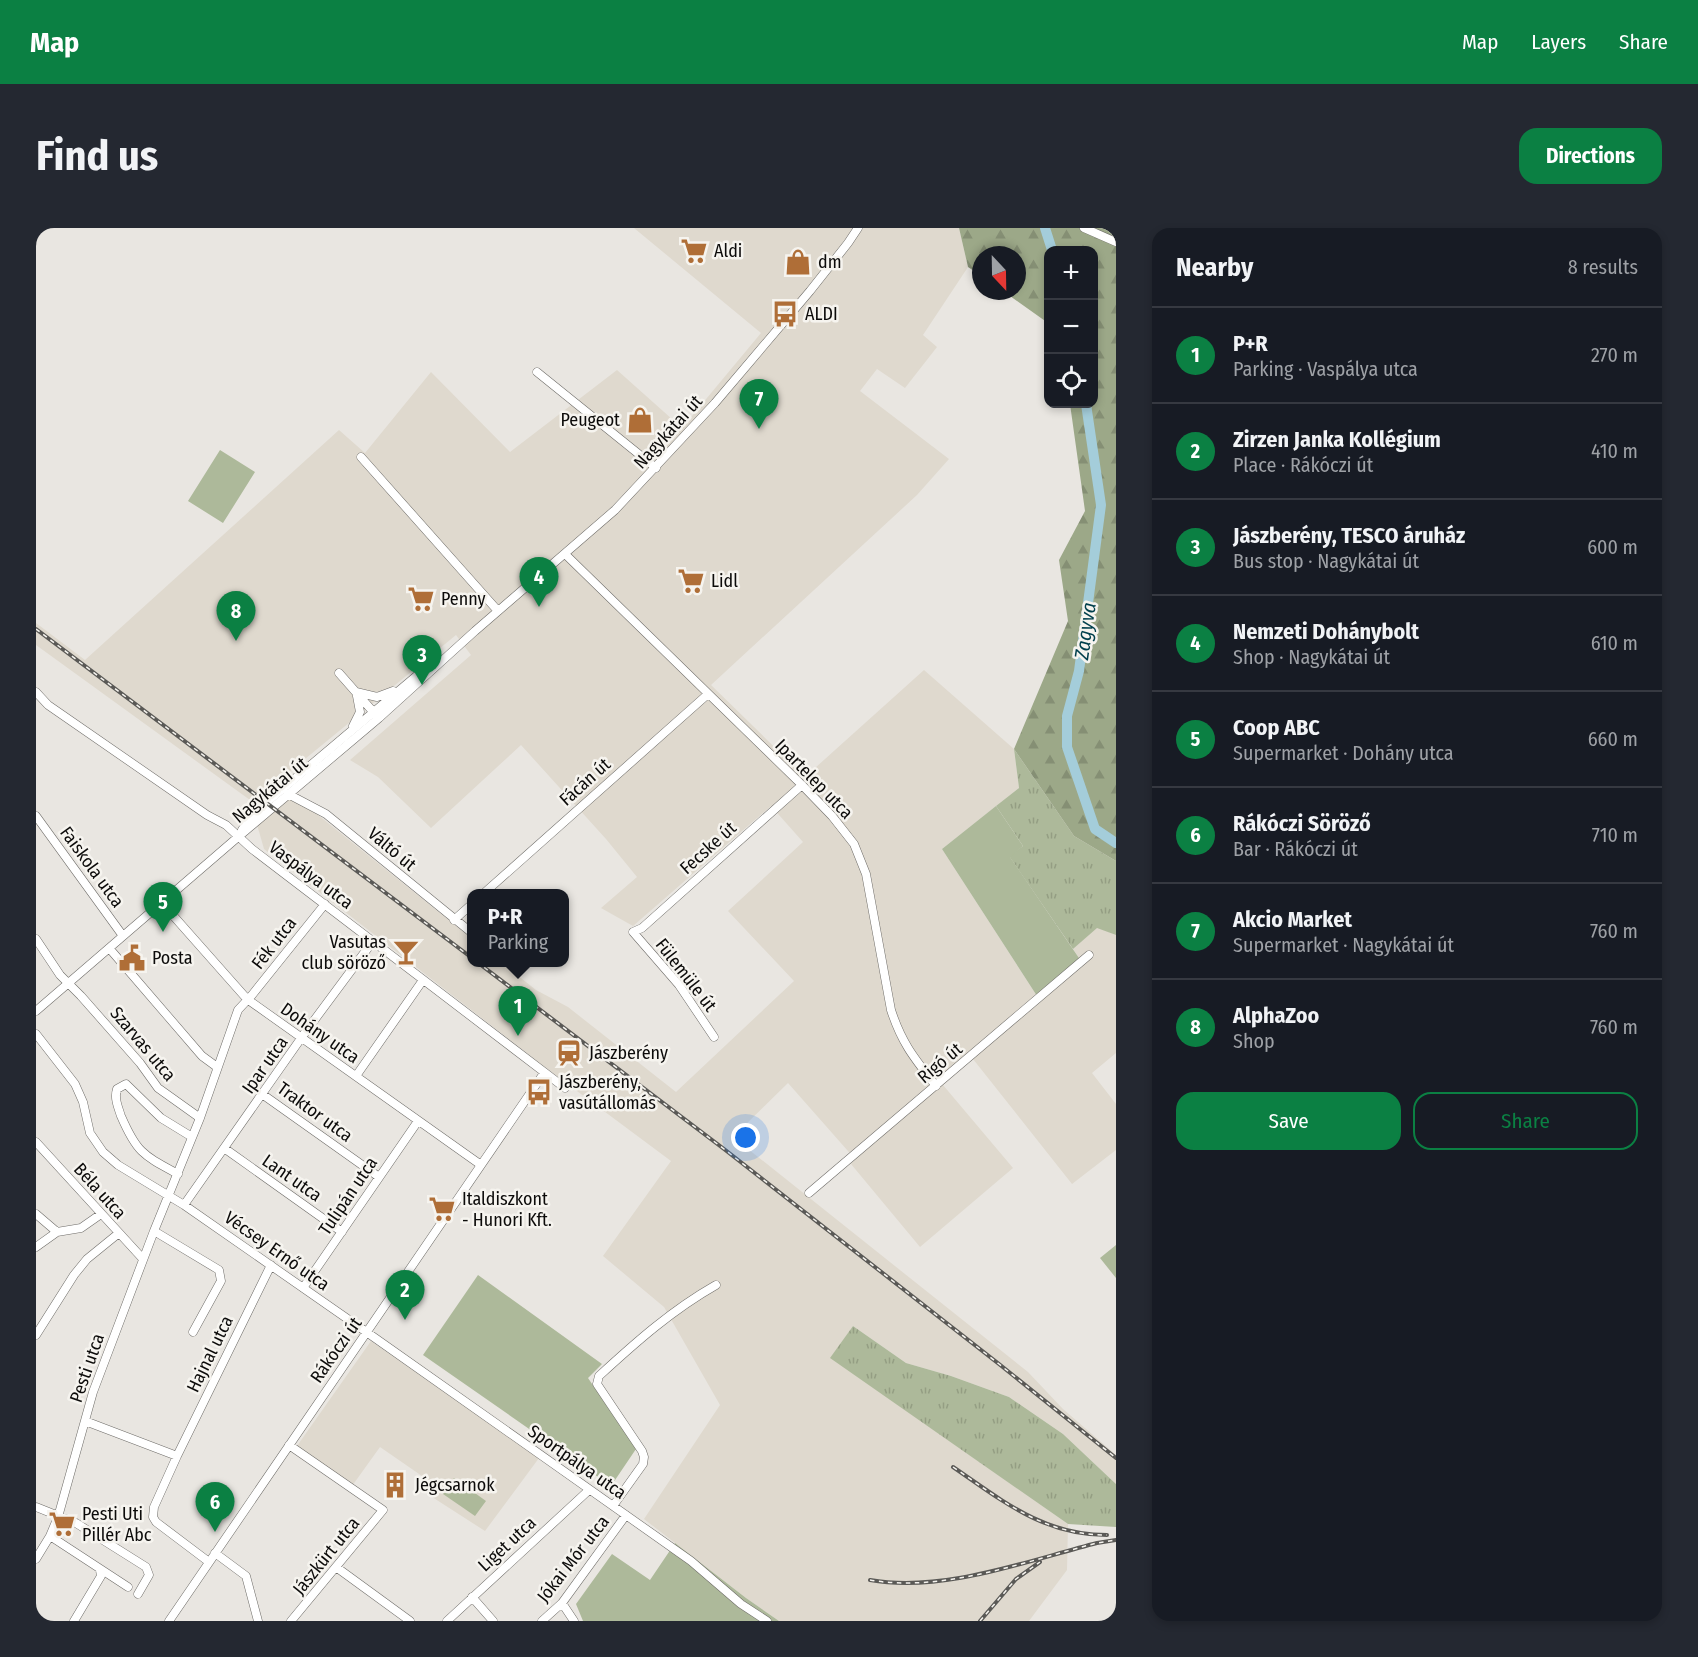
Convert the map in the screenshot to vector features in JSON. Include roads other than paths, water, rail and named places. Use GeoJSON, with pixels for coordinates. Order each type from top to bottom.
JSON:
{"type":"FeatureCollection","features":[{"type":"Feature","properties":{"kind":"street","name":"Nagykátai út"},"geometry":{"type":"LineString","coordinates":[[238,837],[615,510],[715,403],[810,291],[858,228]]}},
{"type":"Feature","properties":{"kind":"street"},"geometry":{"type":"LineString","coordinates":[[1084,228],[1116,242]]}},
{"type":"Feature","properties":{"kind":"street"},"geometry":{"type":"LineString","coordinates":[[537,372],[656,468]]}},
{"type":"Feature","properties":{"kind":"street"},"geometry":{"type":"LineString","coordinates":[[361,457],[498,611]]}},
{"type":"Feature","properties":{"kind":"street","name":"Ipartelep utca"},"geometry":{"type":"LineString","coordinates":[[565,554],[802,785],[854,843],[866,874],[891,1010],[906,1047],[936,1086]]}},
{"type":"Feature","properties":{"kind":"street","name":"Nagykátai út"},"geometry":{"type":"LineString","coordinates":[[238,837],[250,818],[267,802],[343,738],[377,716],[410,680],[475,631]]}},
{"type":"Feature","properties":{"kind":"street"},"geometry":{"type":"LineString","coordinates":[[339,673],[377,716]]}},
{"type":"Feature","properties":{"kind":"street"},"geometry":{"type":"LineString","coordinates":[[355,692],[377,697],[388,695],[410,680]]}},
{"type":"Feature","properties":{"kind":"street","name":"Vaspálya utca"},"geometry":{"type":"LineString","coordinates":[[36,692],[48,705],[207,815],[226,825],[238,837],[565,1088]]}},
{"type":"Feature","properties":{"kind":"street"},"geometry":{"type":"LineString","coordinates":[[343,738],[357,722],[360,712],[360,702],[355,692]]}},
{"type":"Feature","properties":{"kind":"street","name":"Fácán út"},"geometry":{"type":"LineString","coordinates":[[489,889],[708,694]]}},
{"type":"Feature","properties":{"kind":"street","name":"Fecske út"},"geometry":{"type":"LineString","coordinates":[[633,932],[642,928],[802,785]]}},
{"type":"Feature","properties":{"kind":"street","name":"Váltó út"},"geometry":{"type":"LineString","coordinates":[[288,794],[326,814],[467,930]]}},
{"type":"Feature","properties":{"kind":"street","name":"Faiskola utca"},"geometry":{"type":"LineString","coordinates":[[36,816],[123,936]]}},
{"type":"Feature","properties":{"kind":"street"},"geometry":{"type":"LineString","coordinates":[[36,1011],[238,837]]}},
{"type":"Feature","properties":{"kind":"street","name":"Dohány utca"},"geometry":{"type":"LineString","coordinates":[[162,903],[246,999],[481,1165]]}},
{"type":"Feature","properties":{"kind":"street","name":"Fék utca"},"geometry":{"type":"LineString","coordinates":[[246,999],[252,995],[325,904]]}},
{"type":"Feature","properties":{"kind":"street"},"geometry":{"type":"LineString","coordinates":[[454,920],[467,908]]}},
{"type":"Feature","properties":{"kind":"street","name":"Fülemüle út"},"geometry":{"type":"LineString","coordinates":[[633,932],[679,985],[714,1037]]}},
{"type":"Feature","properties":{"kind":"street","name":"Szarvas utca"},"geometry":{"type":"LineString","coordinates":[[36,939],[60,975],[140,1063],[158,1088],[200,1118]]}},
{"type":"Feature","properties":{"kind":"street","name":"Ipar utca"},"geometry":{"type":"LineString","coordinates":[[184,1205],[301,1038],[373,941]]}},
{"type":"Feature","properties":{"kind":"street"},"geometry":{"type":"LineString","coordinates":[[109,948],[202,1056],[217,1067]]}},
{"type":"Feature","properties":{"kind":"street","name":"Rigó út"},"geometry":{"type":"LineString","coordinates":[[809,1193],[1089,956]]}},
{"type":"Feature","properties":{"kind":"street"},"geometry":{"type":"LineString","coordinates":[[356,1076],[423,980]]}},
{"type":"Feature","properties":{"kind":"street","name":"Pesti utca"},"geometry":{"type":"LineString","coordinates":[[36,1558],[50,1536],[58,1517],[93,1392],[143,1259],[200,1118],[238,1010],[246,999]]}},
{"type":"Feature","properties":{"kind":"street","name":"Vécsey Ernő utca"},"geometry":{"type":"LineString","coordinates":[[36,1034],[75,1084],[83,1102],[90,1133],[103,1152],[118,1165],[184,1205],[367,1332]]}},
{"type":"Feature","properties":{"kind":"street","name":"Rákóczi út"},"geometry":{"type":"LineString","coordinates":[[170,1621],[208,1562],[544,1073]]}},
{"type":"Feature","properties":{"kind":"street"},"geometry":{"type":"LineString","coordinates":[[178,1174],[147,1157],[132,1140],[117,1107],[117,1089],[126,1084],[161,1118],[192,1137]]}},
{"type":"Feature","properties":{"kind":"street","name":"Traktor utca"},"geometry":{"type":"LineString","coordinates":[[262,1094],[379,1177]]}},
{"type":"Feature","properties":{"kind":"street","name":"Tulipán utca"},"geometry":{"type":"LineString","coordinates":[[303,1288],[418,1121]]}},
{"type":"Feature","properties":{"kind":"street","name":"Béla utca"},"geometry":{"type":"LineString","coordinates":[[36,1142],[143,1259]]}},
{"type":"Feature","properties":{"kind":"street","name":"Lant utca"},"geometry":{"type":"LineString","coordinates":[[224,1148],[342,1232]]}},
{"type":"Feature","properties":{"kind":"street"},"geometry":{"type":"LineString","coordinates":[[36,1214],[57,1232]]}},
{"type":"Feature","properties":{"kind":"street"},"geometry":{"type":"LineString","coordinates":[[36,1247],[57,1232],[81,1227],[101,1214]]}},
{"type":"Feature","properties":{"kind":"street"},"geometry":{"type":"LineString","coordinates":[[154,1231],[219,1270],[221,1281],[193,1332]]}},
{"type":"Feature","properties":{"kind":"street"},"geometry":{"type":"LineString","coordinates":[[36,1335],[87,1258],[118,1233]]}},
{"type":"Feature","properties":{"kind":"street","name":"Hajnal utca"},"geometry":{"type":"LineString","coordinates":[[208,1562],[156,1522],[153,1517],[154,1507],[271,1266]]}},
{"type":"Feature","properties":{"kind":"street"},"geometry":{"type":"LineString","coordinates":[[613,1506],[643,1464],[644,1457],[597,1384],[599,1376],[645,1334],[687,1301],[716,1285]]}},
{"type":"Feature","properties":{"kind":"street","name":"Sportpálya utca"},"geometry":{"type":"LineString","coordinates":[[367,1332],[691,1561],[741,1604],[767,1621]]}},
{"type":"Feature","properties":{"kind":"street"},"geometry":{"type":"LineString","coordinates":[[84,1421],[177,1456]]}},
{"type":"Feature","properties":{"kind":"street","name":"Jászkürt utca"},"geometry":{"type":"LineString","coordinates":[[289,1445],[383,1510],[291,1621]]}},
{"type":"Feature","properties":{"kind":"street","name":"Liget utca"},"geometry":{"type":"LineString","coordinates":[[447,1621],[589,1490]]}},
{"type":"Feature","properties":{"kind":"street"},"geometry":{"type":"LineString","coordinates":[[36,1507],[76,1523],[146,1567],[149,1575],[138,1594]]}},
{"type":"Feature","properties":{"kind":"street","name":"Jókai Mór utca"},"geometry":{"type":"LineString","coordinates":[[542,1621],[562,1603],[626,1515]]}},
{"type":"Feature","properties":{"kind":"street"},"geometry":{"type":"LineString","coordinates":[[50,1536],[128,1587]]}},
{"type":"Feature","properties":{"kind":"street"},"geometry":{"type":"LineString","coordinates":[[215,1553],[246,1576],[258,1621]]}},
{"type":"Feature","properties":{"kind":"street"},"geometry":{"type":"LineString","coordinates":[[336,1567],[410,1621]]}},
{"type":"Feature","properties":{"kind":"street"},"geometry":{"type":"LineString","coordinates":[[74,1621],[101,1576],[100,1570]]}},
{"type":"Feature","properties":{"kind":"street"},"geometry":{"type":"LineString","coordinates":[[472,1597],[493,1621]]}},
{"type":"Feature","properties":{"kind":"street"},"geometry":{"type":"LineString","coordinates":[[562,1603],[574,1621]]}},
{"type":"Feature","properties":{"kind":"waterway","name":"Zagyva"},"geometry":{"type":"LineString","coordinates":[[1045,228],[1051,246]]}},
{"type":"Feature","properties":{"kind":"waterway","name":"Zagyva"},"geometry":{"type":"LineString","coordinates":[[1087,408],[1101,505],[1079,671],[1067,716],[1067,747],[1095,829],[1116,843]]}},
{"type":"Feature","properties":{"kind":"railway"},"geometry":{"type":"LineString","coordinates":[[36,629],[467,954]]}},
{"type":"Feature","properties":{"kind":"railway"},"geometry":{"type":"LineString","coordinates":[[484,967],[724,1149],[1116,1458]]}},
{"type":"Feature","properties":{"kind":"railway"},"geometry":{"type":"LineString","coordinates":[[953,1467],[1007,1503],[1043,1522],[1063,1529],[1107,1535]]}},
{"type":"Feature","properties":{"kind":"railway"},"geometry":{"type":"LineString","coordinates":[[870,1580],[898,1583],[955,1579],[1116,1540]]}},
{"type":"Feature","properties":{"kind":"railway"},"geometry":{"type":"LineString","coordinates":[[980,1621],[1016,1579],[1040,1562]]}},
{"type":"Feature","properties":{"kind":"place","name":"Aldi"},"geometry":{"type":"Point","coordinates":[694,251]}},
{"type":"Feature","properties":{"kind":"place","name":"dm"},"geometry":{"type":"Point","coordinates":[798,262]}},
{"type":"Feature","properties":{"kind":"place","name":"ALDI"},"geometry":{"type":"Point","coordinates":[785,314]}},
{"type":"Feature","properties":{"kind":"place","name":"Peugeot"},"geometry":{"type":"Point","coordinates":[640,420]}},
{"type":"Feature","properties":{"kind":"place","name":"Akcio Market"},"geometry":{"type":"Point","coordinates":[759,429]}},
{"type":"Feature","properties":{"kind":"place","name":"Lidl"},"geometry":{"type":"Point","coordinates":[691,581]}},
{"type":"Feature","properties":{"kind":"place","name":"Penny"},"geometry":{"type":"Point","coordinates":[421,599]}},
{"type":"Feature","properties":{"kind":"place","name":"Nemzeti Dohánybolt"},"geometry":{"type":"Point","coordinates":[539,607]}},
{"type":"Feature","properties":{"kind":"place","name":"AlphaZoo"},"geometry":{"type":"Point","coordinates":[236,641]}},
{"type":"Feature","properties":{"kind":"place","name":"Jászberény, TESCO áruház"},"geometry":{"type":"Point","coordinates":[422,685]}},
{"type":"Feature","properties":{"kind":"place","name":"Coop ABC"},"geometry":{"type":"Point","coordinates":[163,932]}},
{"type":"Feature","properties":{"kind":"place","name":"Vasutas club söröző"},"geometry":{"type":"Point","coordinates":[406,952]}},
{"type":"Feature","properties":{"kind":"place","name":"Posta"},"geometry":{"type":"Point","coordinates":[132,958]}},
{"type":"Feature","properties":{"kind":"place","name":"P+R"},"geometry":{"type":"Point","coordinates":[518,1036]}},
{"type":"Feature","properties":{"kind":"place","name":"Jászberény"},"geometry":{"type":"Point","coordinates":[569,1053]}},
{"type":"Feature","properties":{"kind":"place","name":"Jászberény, vasútállomás"},"geometry":{"type":"Point","coordinates":[539,1092]}},
{"type":"Feature","properties":{"kind":"place","name":"Italdiszkont - Hunori Kft."},"geometry":{"type":"Point","coordinates":[442,1209]}},
{"type":"Feature","properties":{"kind":"place","name":"Zirzen Janka Kollégium"},"geometry":{"type":"Point","coordinates":[405,1320]}},
{"type":"Feature","properties":{"kind":"place","name":"Jégcsarnok"},"geometry":{"type":"Point","coordinates":[395,1485]}},
{"type":"Feature","properties":{"kind":"place","name":"Pesti Uti Pillér Abc"},"geometry":{"type":"Point","coordinates":[62,1524]}},
{"type":"Feature","properties":{"kind":"place","name":"Rákóczi Söröző"},"geometry":{"type":"Point","coordinates":[215,1532]}}]}
